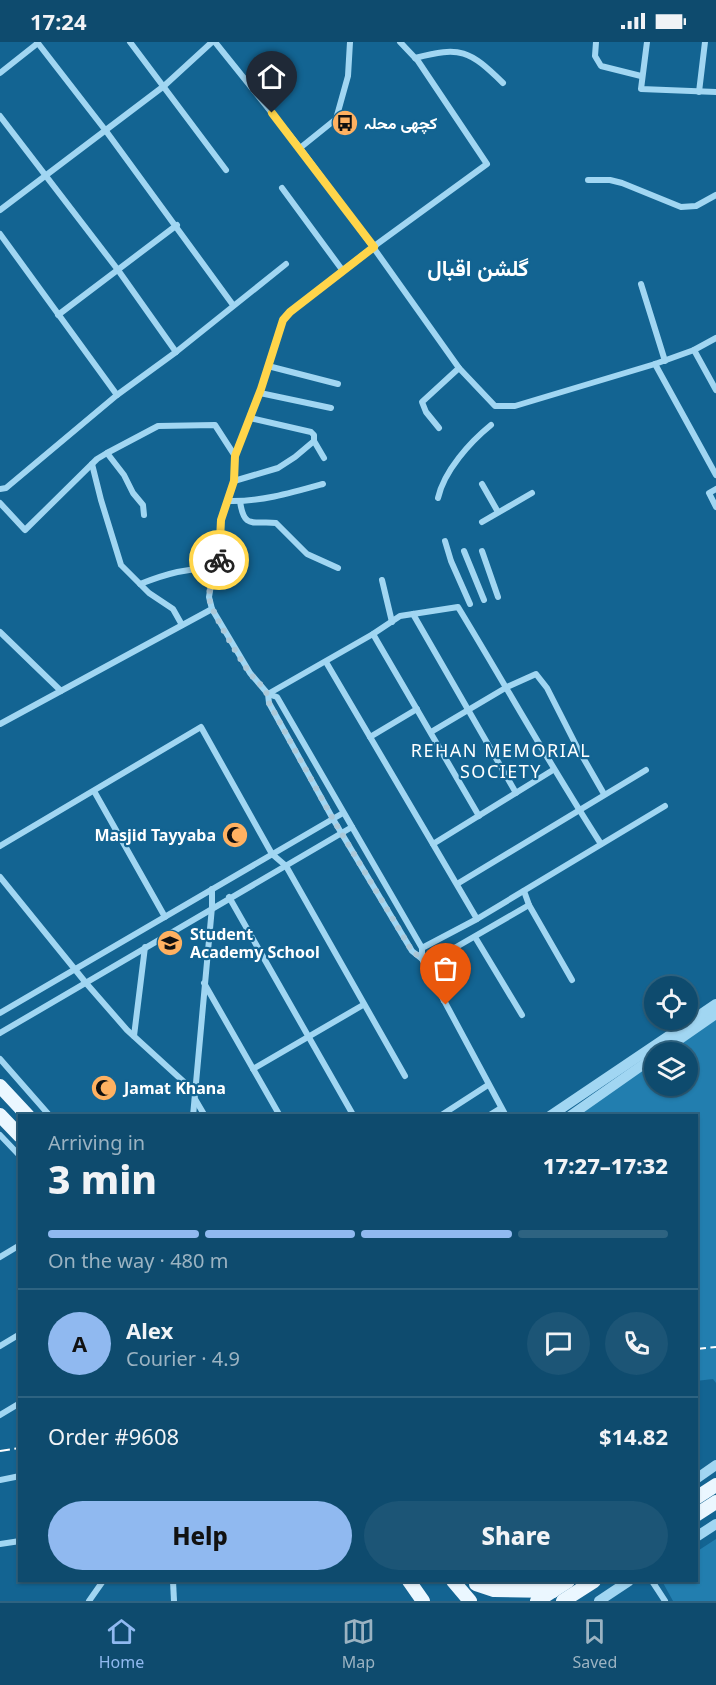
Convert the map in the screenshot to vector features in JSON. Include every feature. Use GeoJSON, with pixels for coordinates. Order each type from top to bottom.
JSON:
{"type":"FeatureCollection","features":[{"type":"Feature","properties":{"kind":"main road"},"geometry":{"type":"LineString","coordinates":[[0,1086],[26,1114]]}},
{"type":"Feature","properties":{"kind":"main road"},"geometry":{"type":"LineString","coordinates":[[0,1115],[18,1134]]}},
{"type":"Feature","properties":{"kind":"main road"},"geometry":{"type":"LineString","coordinates":[[698,1497],[716,1485]]}},
{"type":"Feature","properties":{"kind":"main road"},"geometry":{"type":"LineString","coordinates":[[698,1514],[716,1502]]}},
{"type":"Feature","properties":{"kind":"main road"},"geometry":{"type":"LineString","coordinates":[[410,1582],[423,1601]]}},
{"type":"Feature","properties":{"kind":"main road"},"geometry":{"type":"LineString","coordinates":[[419,1582],[431,1601]]}},
{"type":"Feature","properties":{"kind":"main road"},"geometry":{"type":"LineString","coordinates":[[454,1582],[470,1601]]}},
{"type":"Feature","properties":{"kind":"main road"},"geometry":{"type":"LineString","coordinates":[[539,1590],[565,1582]]}},
{"type":"Feature","properties":{"kind":"main road"},"geometry":{"type":"LineString","coordinates":[[474,1583],[494,1590],[539,1590],[588,1582]]}},
{"type":"Feature","properties":{"kind":"main road"},"geometry":{"type":"LineString","coordinates":[[474,1583],[479,1601]]}},
{"type":"Feature","properties":{"kind":"main road"},"geometry":{"type":"LineString","coordinates":[[537,1601],[539,1590]]}},
{"type":"Feature","properties":{"kind":"street"},"geometry":{"type":"LineString","coordinates":[[130,42],[226,170]]}},
{"type":"Feature","properties":{"kind":"street"},"geometry":{"type":"LineString","coordinates":[[0,210],[164,86],[214,42],[300,148],[374,247],[459,368],[495,406],[515,406],[655,364],[694,350],[716,338]]}},
{"type":"Feature","properties":{"kind":"street"},"geometry":{"type":"LineString","coordinates":[[300,148],[336,119],[348,76],[350,42]]}},
{"type":"Feature","properties":{"kind":"street"},"geometry":{"type":"LineString","coordinates":[[400,42],[415,58],[487,164],[374,247],[290,312],[283,320],[260,393],[235,456],[234,481],[221,520],[220,557],[212,579],[209,597],[212,609],[250,672],[268,694],[277,697],[422,948],[424,962],[505,1114]]}},
{"type":"Feature","properties":{"kind":"street"},"geometry":{"type":"LineString","coordinates":[[596,42],[595,56],[601,66],[642,76]]}},
{"type":"Feature","properties":{"kind":"street"},"geometry":{"type":"LineString","coordinates":[[647,42],[640,85],[643,90],[716,92]]}},
{"type":"Feature","properties":{"kind":"street"},"geometry":{"type":"LineString","coordinates":[[699,92],[705,42]]}},
{"type":"Feature","properties":{"kind":"street"},"geometry":{"type":"LineString","coordinates":[[0,73],[37,43],[177,225],[233,305]]}},
{"type":"Feature","properties":{"kind":"street"},"geometry":{"type":"LineString","coordinates":[[415,58],[443,51],[460,52],[483,64],[503,83]]}},
{"type":"Feature","properties":{"kind":"street"},"geometry":{"type":"LineString","coordinates":[[0,116],[118,270],[176,352]]}},
{"type":"Feature","properties":{"kind":"street"},"geometry":{"type":"LineString","coordinates":[[588,180],[603,179],[622,183],[681,207],[696,206],[716,195]]}},
{"type":"Feature","properties":{"kind":"street"},"geometry":{"type":"LineString","coordinates":[[282,188],[343,271]]}},
{"type":"Feature","properties":{"kind":"street"},"geometry":{"type":"LineString","coordinates":[[58,315],[177,225]]}},
{"type":"Feature","properties":{"kind":"street"},"geometry":{"type":"LineString","coordinates":[[0,234],[117,395]]}},
{"type":"Feature","properties":{"kind":"street"},"geometry":{"type":"LineString","coordinates":[[0,489],[6,488],[117,395],[176,352],[286,264]]}},
{"type":"Feature","properties":{"kind":"street"},"geometry":{"type":"LineString","coordinates":[[641,284],[664,361]]}},
{"type":"Feature","properties":{"kind":"street"},"geometry":{"type":"LineString","coordinates":[[694,350],[716,390]]}},
{"type":"Feature","properties":{"kind":"street"},"geometry":{"type":"LineString","coordinates":[[655,364],[716,475]]}},
{"type":"Feature","properties":{"kind":"street"},"geometry":{"type":"LineString","coordinates":[[268,366],[338,384]]}},
{"type":"Feature","properties":{"kind":"street"},"geometry":{"type":"LineString","coordinates":[[439,428],[426,412],[422,402],[459,368]]}},
{"type":"Feature","properties":{"kind":"street"},"geometry":{"type":"LineString","coordinates":[[260,393],[331,408]]}},
{"type":"Feature","properties":{"kind":"street"},"geometry":{"type":"LineString","coordinates":[[250,418],[311,432],[324,458]]}},
{"type":"Feature","properties":{"kind":"street"},"geometry":{"type":"LineString","coordinates":[[0,503],[25,530],[92,464],[107,453],[158,426],[215,425],[235,456]]}},
{"type":"Feature","properties":{"kind":"street"},"geometry":{"type":"LineString","coordinates":[[438,498],[446,477],[491,425]]}},
{"type":"Feature","properties":{"kind":"street"},"geometry":{"type":"LineString","coordinates":[[234,481],[278,468],[314,441]]}},
{"type":"Feature","properties":{"kind":"street"},"geometry":{"type":"LineString","coordinates":[[107,453],[143,505],[144,515]]}},
{"type":"Feature","properties":{"kind":"street"},"geometry":{"type":"LineString","coordinates":[[92,464],[121,565],[149,593],[173,609],[182,625]]}},
{"type":"Feature","properties":{"kind":"street"},"geometry":{"type":"LineString","coordinates":[[228,501],[249,501],[280,496],[323,484]]}},
{"type":"Feature","properties":{"kind":"street"},"geometry":{"type":"LineString","coordinates":[[482,484],[498,512]]}},
{"type":"Feature","properties":{"kind":"street"},"geometry":{"type":"LineString","coordinates":[[716,489],[709,493],[716,507]]}},
{"type":"Feature","properties":{"kind":"street"},"geometry":{"type":"LineString","coordinates":[[482,522],[532,493]]}},
{"type":"Feature","properties":{"kind":"street"},"geometry":{"type":"LineString","coordinates":[[240,501],[242,516],[247,520],[276,523],[307,554],[338,568]]}},
{"type":"Feature","properties":{"kind":"street"},"geometry":{"type":"LineString","coordinates":[[445,541],[470,604]]}},
{"type":"Feature","properties":{"kind":"street"},"geometry":{"type":"LineString","coordinates":[[464,551],[484,600]]}},
{"type":"Feature","properties":{"kind":"street"},"geometry":{"type":"LineString","coordinates":[[482,551],[498,597]]}},
{"type":"Feature","properties":{"kind":"street"},"geometry":{"type":"LineString","coordinates":[[140,584],[197,567],[217,569]]}},
{"type":"Feature","properties":{"kind":"street"},"geometry":{"type":"LineString","coordinates":[[382,579],[392,622]]}},
{"type":"Feature","properties":{"kind":"street"},"geometry":{"type":"LineString","coordinates":[[268,694],[374,634],[400,616],[458,607],[507,687],[553,770],[601,844]]}},
{"type":"Feature","properties":{"kind":"street"},"geometry":{"type":"LineString","coordinates":[[0,724],[212,609]]}},
{"type":"Feature","properties":{"kind":"street"},"geometry":{"type":"LineString","coordinates":[[413,614],[516,793]]}},
{"type":"Feature","properties":{"kind":"street"},"geometry":{"type":"LineString","coordinates":[[0,632],[61,691]]}},
{"type":"Feature","properties":{"kind":"street"},"geometry":{"type":"LineString","coordinates":[[374,634],[479,816]]}},
{"type":"Feature","properties":{"kind":"street"},"geometry":{"type":"LineString","coordinates":[[326,662],[477,919]]}},
{"type":"Feature","properties":{"kind":"street"},"geometry":{"type":"LineString","coordinates":[[431,732],[507,687],[536,674],[547,688],[604,794]]}},
{"type":"Feature","properties":{"kind":"street"},"geometry":{"type":"LineString","coordinates":[[268,694],[269,703],[341,833],[412,951],[424,962]]}},
{"type":"Feature","properties":{"kind":"street"},"geometry":{"type":"LineString","coordinates":[[370,737],[417,709]]}},
{"type":"Feature","properties":{"kind":"street"},"geometry":{"type":"LineString","coordinates":[[0,846],[201,727],[272,854],[286,866],[405,1076]]}},
{"type":"Feature","properties":{"kind":"street"},"geometry":{"type":"LineString","coordinates":[[293,746],[302,742]]}},
{"type":"Feature","properties":{"kind":"street"},"geometry":{"type":"LineString","coordinates":[[433,843],[553,770]]}},
{"type":"Feature","properties":{"kind":"street"},"geometry":{"type":"LineString","coordinates":[[457,884],[646,770]]}},
{"type":"Feature","properties":{"kind":"street"},"geometry":{"type":"LineString","coordinates":[[94,790],[165,917]]}},
{"type":"Feature","properties":{"kind":"street"},"geometry":{"type":"LineString","coordinates":[[422,948],[477,919],[665,806]]}},
{"type":"Feature","properties":{"kind":"street"},"geometry":{"type":"LineString","coordinates":[[0,1013],[343,813]]}},
{"type":"Feature","properties":{"kind":"street"},"geometry":{"type":"LineString","coordinates":[[0,1033],[352,827]]}},
{"type":"Feature","properties":{"kind":"street"},"geometry":{"type":"LineString","coordinates":[[0,877],[86,983],[134,1036],[195,1096],[204,1114]]}},
{"type":"Feature","properties":{"kind":"street"},"geometry":{"type":"LineString","coordinates":[[193,1114],[212,889]]}},
{"type":"Feature","properties":{"kind":"street"},"geometry":{"type":"LineString","coordinates":[[524,891],[529,905],[572,980]]}},
{"type":"Feature","properties":{"kind":"street"},"geometry":{"type":"LineString","coordinates":[[230,897],[352,1113]]}},
{"type":"Feature","properties":{"kind":"street"},"geometry":{"type":"LineString","coordinates":[[424,962],[474,937],[529,905]]}},
{"type":"Feature","properties":{"kind":"street"},"geometry":{"type":"LineString","coordinates":[[474,937],[522,1015]]}},
{"type":"Feature","properties":{"kind":"street"},"geometry":{"type":"LineString","coordinates":[[134,1036],[145,947]]}},
{"type":"Feature","properties":{"kind":"street"},"geometry":{"type":"LineString","coordinates":[[204,983],[279,1114]]}},
{"type":"Feature","properties":{"kind":"street"},"geometry":{"type":"LineString","coordinates":[[553,1114],[716,1004]]}},
{"type":"Feature","properties":{"kind":"street"},"geometry":{"type":"LineString","coordinates":[[253,1069],[363,1005]]}},
{"type":"Feature","properties":{"kind":"street"},"geometry":{"type":"LineString","coordinates":[[676,1042],[716,1014]]}},
{"type":"Feature","properties":{"kind":"street"},"geometry":{"type":"LineString","coordinates":[[0,1059],[48,1114]]}},
{"type":"Feature","properties":{"kind":"street"},"geometry":{"type":"LineString","coordinates":[[573,1114],[644,1065]]}},
{"type":"Feature","properties":{"kind":"street"},"geometry":{"type":"LineString","coordinates":[[443,1114],[488,1085]]}},
{"type":"Feature","properties":{"kind":"street"},"geometry":{"type":"LineString","coordinates":[[491,1114],[501,1108]]}},
{"type":"Feature","properties":{"kind":"street"},"geometry":{"type":"LineString","coordinates":[[0,1135],[18,1154]]}},
{"type":"Feature","properties":{"kind":"street"},"geometry":{"type":"LineString","coordinates":[[0,1149],[6,1142]]}},
{"type":"Feature","properties":{"kind":"street"},"geometry":{"type":"LineString","coordinates":[[0,1257],[18,1246]]}},
{"type":"Feature","properties":{"kind":"street"},"geometry":{"type":"LineString","coordinates":[[0,1346],[18,1335]]}},
{"type":"Feature","properties":{"kind":"street"},"geometry":{"type":"LineString","coordinates":[[0,1415],[18,1404]]}},
{"type":"Feature","properties":{"kind":"street"},"geometry":{"type":"LineString","coordinates":[[698,1478],[716,1465]]}},
{"type":"Feature","properties":{"kind":"street"},"geometry":{"type":"LineString","coordinates":[[0,1480],[18,1476]]}},
{"type":"Feature","properties":{"kind":"street"},"geometry":{"type":"LineString","coordinates":[[698,1536],[716,1524]]}},
{"type":"Feature","properties":{"kind":"street"},"geometry":{"type":"LineString","coordinates":[[0,1544],[18,1542]]}},
{"type":"Feature","properties":{"kind":"street"},"geometry":{"type":"LineString","coordinates":[[89,1601],[102,1582]]}},
{"type":"Feature","properties":{"kind":"street"},"geometry":{"type":"LineString","coordinates":[[173,1582],[174,1601]]}},
{"type":"Feature","properties":{"kind":"street"},"geometry":{"type":"LineString","coordinates":[[599,1601],[628,1582]]}},
{"type":"Feature","properties":{"kind":"street"},"geometry":{"type":"LineString","coordinates":[[653,1582],[664,1601]]}},
{"type":"Feature","properties":{"kind":"shaded area"},"geometry":{"type":"Polygon","coordinates":[[[716,1012],[716,1383],[713,1379],[698,1381],[698,1114],[580,1114],[644,1066],[644,1096],[698,1096],[698,1042],[676,1042],[692,1030],[698,1030],[698,1025],[716,1012]]]}},
{"type":"Feature","properties":{"kind":"shaded area"},"geometry":{"type":"Polygon","coordinates":[[[716,1539],[716,1601],[673,1601],[663,1582],[698,1582],[698,1551],[716,1539]]]}},
{"type":"Feature","properties":{"kind":"railway"},"geometry":{"type":"LineString","coordinates":[[698,1349],[716,1347]]}},
{"type":"Feature","properties":{"kind":"railway"},"geometry":{"type":"LineString","coordinates":[[0,1451],[18,1448]]}},
{"type":"Feature","properties":{"kind":"way so far"},"geometry":{"type":"LineString","coordinates":[[219,560],[212,579],[209,597],[212,609],[250,672],[268,694],[269,703],[333,819],[412,951],[422,959],[446,1005]]}},
{"type":"Feature","properties":{"kind":"place","name":"کچھی محلہ"},"geometry":{"type":"Point","coordinates":[345,123]}},
{"type":"Feature","properties":{"kind":"place","name":"Masjid Tayyaba"},"geometry":{"type":"Point","coordinates":[235,835]}},
{"type":"Feature","properties":{"kind":"place","name":"Student Academy School"},"geometry":{"type":"Point","coordinates":[170,943]}},
{"type":"Feature","properties":{"kind":"place","name":"Jamat Khana"},"geometry":{"type":"Point","coordinates":[104,1088]}},
{"type":"Feature","properties":{"kind":"district","name":"گلشن اقبال"},"geometry":{"type":"Point","coordinates":[478,267]}},
{"type":"Feature","properties":{"kind":"district","name":"REHAN MEMORIAL SOCIETY"},"geometry":{"type":"Point","coordinates":[501,760]}},
{"type":"Feature","properties":{"kind":"route"},"geometry":{"type":"LineString","coordinates":[[219,560],[221,520],[234,481],[235,456],[261,389],[283,320],[290,312],[374,247],[272,113]]}}]}
